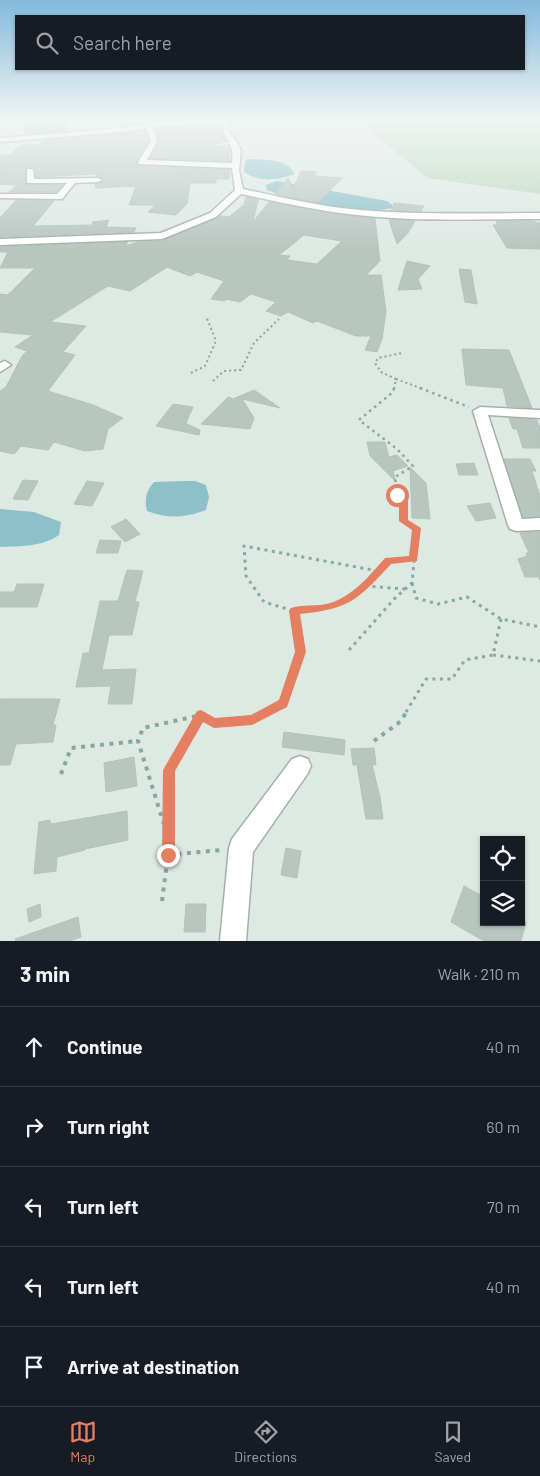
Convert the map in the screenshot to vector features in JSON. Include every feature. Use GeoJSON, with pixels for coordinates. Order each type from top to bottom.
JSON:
{"type":"FeatureCollection","features":[{"type":"Feature","properties":{"kind":"street"},"geometry":{"type":"LineString","coordinates":[[177,163],[236,166]]}},
{"type":"Feature","properties":{"kind":"street"},"geometry":{"type":"LineString","coordinates":[[236,163],[238,191]]}},
{"type":"Feature","properties":{"kind":"street"},"geometry":{"type":"LineString","coordinates":[[30,171],[30,181],[98,180]]}},
{"type":"Feature","properties":{"kind":"street"},"geometry":{"type":"LineString","coordinates":[[0,196],[59,197],[73,181]]}},
{"type":"Feature","properties":{"kind":"street"},"geometry":{"type":"LineString","coordinates":[[238,191],[316,207],[358,213],[411,216],[540,216]]}},
{"type":"Feature","properties":{"kind":"street"},"geometry":{"type":"LineString","coordinates":[[0,242],[162,236],[213,215],[238,191]]}},
{"type":"Feature","properties":{"kind":"street"},"geometry":{"type":"LineString","coordinates":[[540,414],[480,411],[516,525],[540,524]]}},
{"type":"Feature","properties":{"kind":"street"},"geometry":{"type":"LineString","coordinates":[[233,941],[241,848],[300,766]]}},
{"type":"Feature","properties":{"kind":"path"},"geometry":{"type":"LineString","coordinates":[[191,373],[205,366],[216,341],[206,316]]}},
{"type":"Feature","properties":{"kind":"path"},"geometry":{"type":"LineString","coordinates":[[213,381],[224,371],[241,370],[254,343],[279,319]]}},
{"type":"Feature","properties":{"kind":"path"},"geometry":{"type":"LineString","coordinates":[[402,353],[378,358],[375,363],[381,372],[480,411]]}},
{"type":"Feature","properties":{"kind":"path"},"geometry":{"type":"LineString","coordinates":[[396,378],[393,392],[359,420],[397,449],[413,466],[395,477],[397,495],[403,499],[404,521],[417,528],[412,583],[416,598],[438,604],[466,597],[501,620],[540,627]]}},
{"type":"Feature","properties":{"kind":"path"},"geometry":{"type":"LineString","coordinates":[[378,571],[244,546],[246,576],[264,602],[294,611],[329,607],[342,603],[365,586],[388,561],[413,559]]}},
{"type":"Feature","properties":{"kind":"path"},"geometry":{"type":"LineString","coordinates":[[349,650],[412,583]]}},
{"type":"Feature","properties":{"kind":"path"},"geometry":{"type":"LineString","coordinates":[[365,586],[405,589]]}},
{"type":"Feature","properties":{"kind":"path"},"geometry":{"type":"LineString","coordinates":[[168,837],[138,741],[143,728],[201,715],[214,723],[252,720],[283,704],[300,652],[294,611]]}},
{"type":"Feature","properties":{"kind":"path"},"geometry":{"type":"LineString","coordinates":[[493,655],[501,620]]}},
{"type":"Feature","properties":{"kind":"path"},"geometry":{"type":"LineString","coordinates":[[374,741],[401,721],[426,679],[452,679],[465,660],[493,655],[540,660]]}},
{"type":"Feature","properties":{"kind":"path"},"geometry":{"type":"LineString","coordinates":[[162,901],[168,855],[169,770],[201,715]]}},
{"type":"Feature","properties":{"kind":"path"},"geometry":{"type":"LineString","coordinates":[[61,774],[71,748],[138,741]]}},
{"type":"Feature","properties":{"kind":"path"},"geometry":{"type":"LineString","coordinates":[[168,855],[241,848]]}},
{"type":"Feature","properties":{"kind":"green space"},"geometry":{"type":"Polygon","coordinates":[[[409,163],[540,163],[540,194],[428,178],[409,163]]]}},
{"type":"Feature","properties":{"kind":"water"},"geometry":{"type":"Polygon","coordinates":[[[245,163],[283,163],[294,174],[282,178],[261,179],[244,171],[245,163]]]}},
{"type":"Feature","properties":{"kind":"water"},"geometry":{"type":"Polygon","coordinates":[[[277,181],[387,201],[392,205],[392,208],[379,210],[347,209],[295,199],[267,190],[266,185],[277,181]]]}},
{"type":"Feature","properties":{"kind":"water"},"geometry":{"type":"Polygon","coordinates":[[[195,481],[206,485],[209,497],[206,510],[191,515],[176,516],[147,511],[146,496],[154,482],[195,481]]]}},
{"type":"Feature","properties":{"kind":"water"},"geometry":{"type":"Polygon","coordinates":[[[0,509],[34,512],[61,522],[59,535],[38,544],[0,547],[0,509]]]}},
{"type":"Feature","properties":{"kind":"building"},"geometry":{"type":"Polygon","coordinates":[[[0,163],[137,163],[139,166],[230,170],[229,179],[216,179],[216,183],[190,183],[187,204],[176,215],[148,212],[156,205],[129,205],[136,186],[96,188],[95,184],[103,182],[104,179],[96,176],[96,174],[36,177],[34,168],[27,167],[25,169],[26,184],[63,185],[56,192],[9,192],[17,185],[0,184],[0,163]]]}},
{"type":"Feature","properties":{"kind":"building"},"geometry":{"type":"Polygon","coordinates":[[[301,171],[317,172],[314,176],[342,178],[317,203],[275,194],[288,178],[293,189],[301,171]]]}},
{"type":"Feature","properties":{"kind":"building"},"geometry":{"type":"Polygon","coordinates":[[[246,197],[258,200],[253,222],[269,202],[328,213],[375,219],[380,261],[366,275],[381,275],[386,311],[382,339],[377,352],[365,350],[371,336],[356,336],[317,321],[313,323],[288,312],[281,316],[266,311],[276,302],[251,294],[240,302],[226,299],[225,301],[211,299],[224,281],[197,272],[190,276],[167,267],[130,291],[108,286],[50,322],[86,326],[63,352],[75,355],[48,391],[93,405],[123,418],[108,429],[103,449],[85,451],[54,442],[48,450],[21,446],[14,454],[0,451],[0,391],[6,387],[22,356],[27,351],[15,347],[33,335],[0,332],[0,294],[7,295],[35,268],[0,268],[8,252],[0,252],[0,247],[128,242],[125,246],[138,242],[162,241],[219,216],[229,217],[244,205],[246,197]],[[304,235],[279,255],[290,256],[287,260],[317,264],[342,241],[304,235]]]}},
{"type":"Feature","properties":{"kind":"building"},"geometry":{"type":"Polygon","coordinates":[[[16,200],[54,201],[33,226],[92,225],[93,222],[109,220],[106,227],[136,228],[134,232],[0,237],[0,218],[16,200]]]}},
{"type":"Feature","properties":{"kind":"building"},"geometry":{"type":"Polygon","coordinates":[[[394,203],[424,206],[421,211],[391,210],[394,203]]]}},
{"type":"Feature","properties":{"kind":"building"},"geometry":{"type":"Polygon","coordinates":[[[389,220],[415,221],[408,233],[397,244],[389,220]]]}},
{"type":"Feature","properties":{"kind":"building"},"geometry":{"type":"Polygon","coordinates":[[[496,221],[531,221],[540,223],[540,249],[507,248],[493,225],[497,225],[496,221]]]}},
{"type":"Feature","properties":{"kind":"building"},"geometry":{"type":"Polygon","coordinates":[[[407,261],[430,266],[418,279],[422,289],[398,290],[407,261]]]}},
{"type":"Feature","properties":{"kind":"building"},"geometry":{"type":"Polygon","coordinates":[[[459,269],[471,270],[477,304],[465,302],[459,269]]]}},
{"type":"Feature","properties":{"kind":"building"},"geometry":{"type":"Polygon","coordinates":[[[462,349],[509,350],[532,408],[507,406],[503,388],[466,385],[462,349]]]}},
{"type":"Feature","properties":{"kind":"building"},"geometry":{"type":"Polygon","coordinates":[[[254,390],[280,408],[242,399],[254,418],[250,429],[201,424],[228,397],[233,399],[254,390]]]}},
{"type":"Feature","properties":{"kind":"building"},"geometry":{"type":"Polygon","coordinates":[[[173,404],[193,407],[186,423],[183,422],[200,430],[199,435],[156,426],[173,404]]]}},
{"type":"Feature","properties":{"kind":"building"},"geometry":{"type":"Polygon","coordinates":[[[509,418],[537,420],[540,428],[540,448],[523,448],[517,429],[513,429],[509,418]]]}},
{"type":"Feature","properties":{"kind":"building"},"geometry":{"type":"Polygon","coordinates":[[[367,442],[385,442],[389,457],[397,455],[408,466],[393,471],[396,482],[370,456],[367,442]]]}},
{"type":"Feature","properties":{"kind":"building"},"geometry":{"type":"Polygon","coordinates":[[[504,459],[530,459],[536,471],[532,471],[540,496],[540,516],[523,517],[504,459]]]}},
{"type":"Feature","properties":{"kind":"building"},"geometry":{"type":"Polygon","coordinates":[[[474,463],[478,475],[459,475],[456,464],[474,463]]]}},
{"type":"Feature","properties":{"kind":"building"},"geometry":{"type":"Polygon","coordinates":[[[410,467],[426,483],[430,519],[412,518],[410,467]]]}},
{"type":"Feature","properties":{"kind":"building"},"geometry":{"type":"Polygon","coordinates":[[[23,480],[38,481],[28,500],[13,499],[23,480]]]}},
{"type":"Feature","properties":{"kind":"building"},"geometry":{"type":"Polygon","coordinates":[[[87,481],[104,483],[92,506],[74,504],[87,481]]]}},
{"type":"Feature","properties":{"kind":"building"},"geometry":{"type":"Polygon","coordinates":[[[490,503],[496,518],[476,521],[467,506],[490,503]]]}},
{"type":"Feature","properties":{"kind":"building"},"geometry":{"type":"Polygon","coordinates":[[[126,519],[140,534],[125,542],[111,527],[126,519]]]}},
{"type":"Feature","properties":{"kind":"building"},"geometry":{"type":"Polygon","coordinates":[[[540,532],[540,580],[539,577],[525,577],[518,559],[527,556],[526,553],[529,553],[520,533],[540,532]]]}},
{"type":"Feature","properties":{"kind":"building"},"geometry":{"type":"Polygon","coordinates":[[[100,540],[121,541],[118,553],[96,553],[100,540]]]}},
{"type":"Feature","properties":{"kind":"building"},"geometry":{"type":"Polygon","coordinates":[[[127,570],[143,571],[135,602],[139,602],[132,635],[109,635],[102,670],[136,669],[132,704],[108,704],[111,686],[76,687],[83,653],[89,653],[100,601],[118,601],[127,570]]]}},
{"type":"Feature","properties":{"kind":"building"},"geometry":{"type":"Polygon","coordinates":[[[17,584],[44,584],[37,607],[0,607],[0,592],[14,592],[17,584]]]}},
{"type":"Feature","properties":{"kind":"building"},"geometry":{"type":"Polygon","coordinates":[[[0,699],[60,699],[53,725],[56,725],[53,742],[16,744],[10,765],[0,765],[0,699]]]}},
{"type":"Feature","properties":{"kind":"building"},"geometry":{"type":"Polygon","coordinates":[[[284,732],[345,740],[344,755],[282,747],[284,732]]]}},
{"type":"Feature","properties":{"kind":"building"},"geometry":{"type":"Polygon","coordinates":[[[374,748],[376,765],[372,765],[383,819],[366,819],[357,765],[353,765],[351,749],[374,748]]]}},
{"type":"Feature","properties":{"kind":"building"},"geometry":{"type":"Polygon","coordinates":[[[134,757],[137,786],[106,792],[104,763],[134,757]]]}},
{"type":"Feature","properties":{"kind":"building"},"geometry":{"type":"Polygon","coordinates":[[[127,811],[128,840],[57,857],[56,871],[34,874],[39,822],[50,820],[51,824],[127,811]]]}},
{"type":"Feature","properties":{"kind":"building"},"geometry":{"type":"Polygon","coordinates":[[[286,848],[301,851],[297,878],[281,875],[286,848]]]}},
{"type":"Feature","properties":{"kind":"building"},"geometry":{"type":"Polygon","coordinates":[[[464,886],[480,895],[480,926],[525,926],[521,941],[484,941],[451,922],[464,886]]]}},
{"type":"Feature","properties":{"kind":"building"},"geometry":{"type":"Polygon","coordinates":[[[40,904],[41,917],[29,922],[27,909],[40,904]]]}},
{"type":"Feature","properties":{"kind":"building"},"geometry":{"type":"Polygon","coordinates":[[[186,904],[206,904],[205,932],[184,932],[186,904]]]}},
{"type":"Feature","properties":{"kind":"building"},"geometry":{"type":"Polygon","coordinates":[[[78,917],[81,937],[70,941],[16,941],[15,939],[78,917]]]}},
{"type":"Feature","properties":{"kind":"route"},"geometry":{"type":"LineString","coordinates":[[168,855],[169,770],[201,715],[214,723],[252,720],[283,704],[300,652],[294,611],[329,607],[342,603],[365,586],[388,561],[413,559],[417,528],[404,521],[403,499],[397,495]]}}]}
